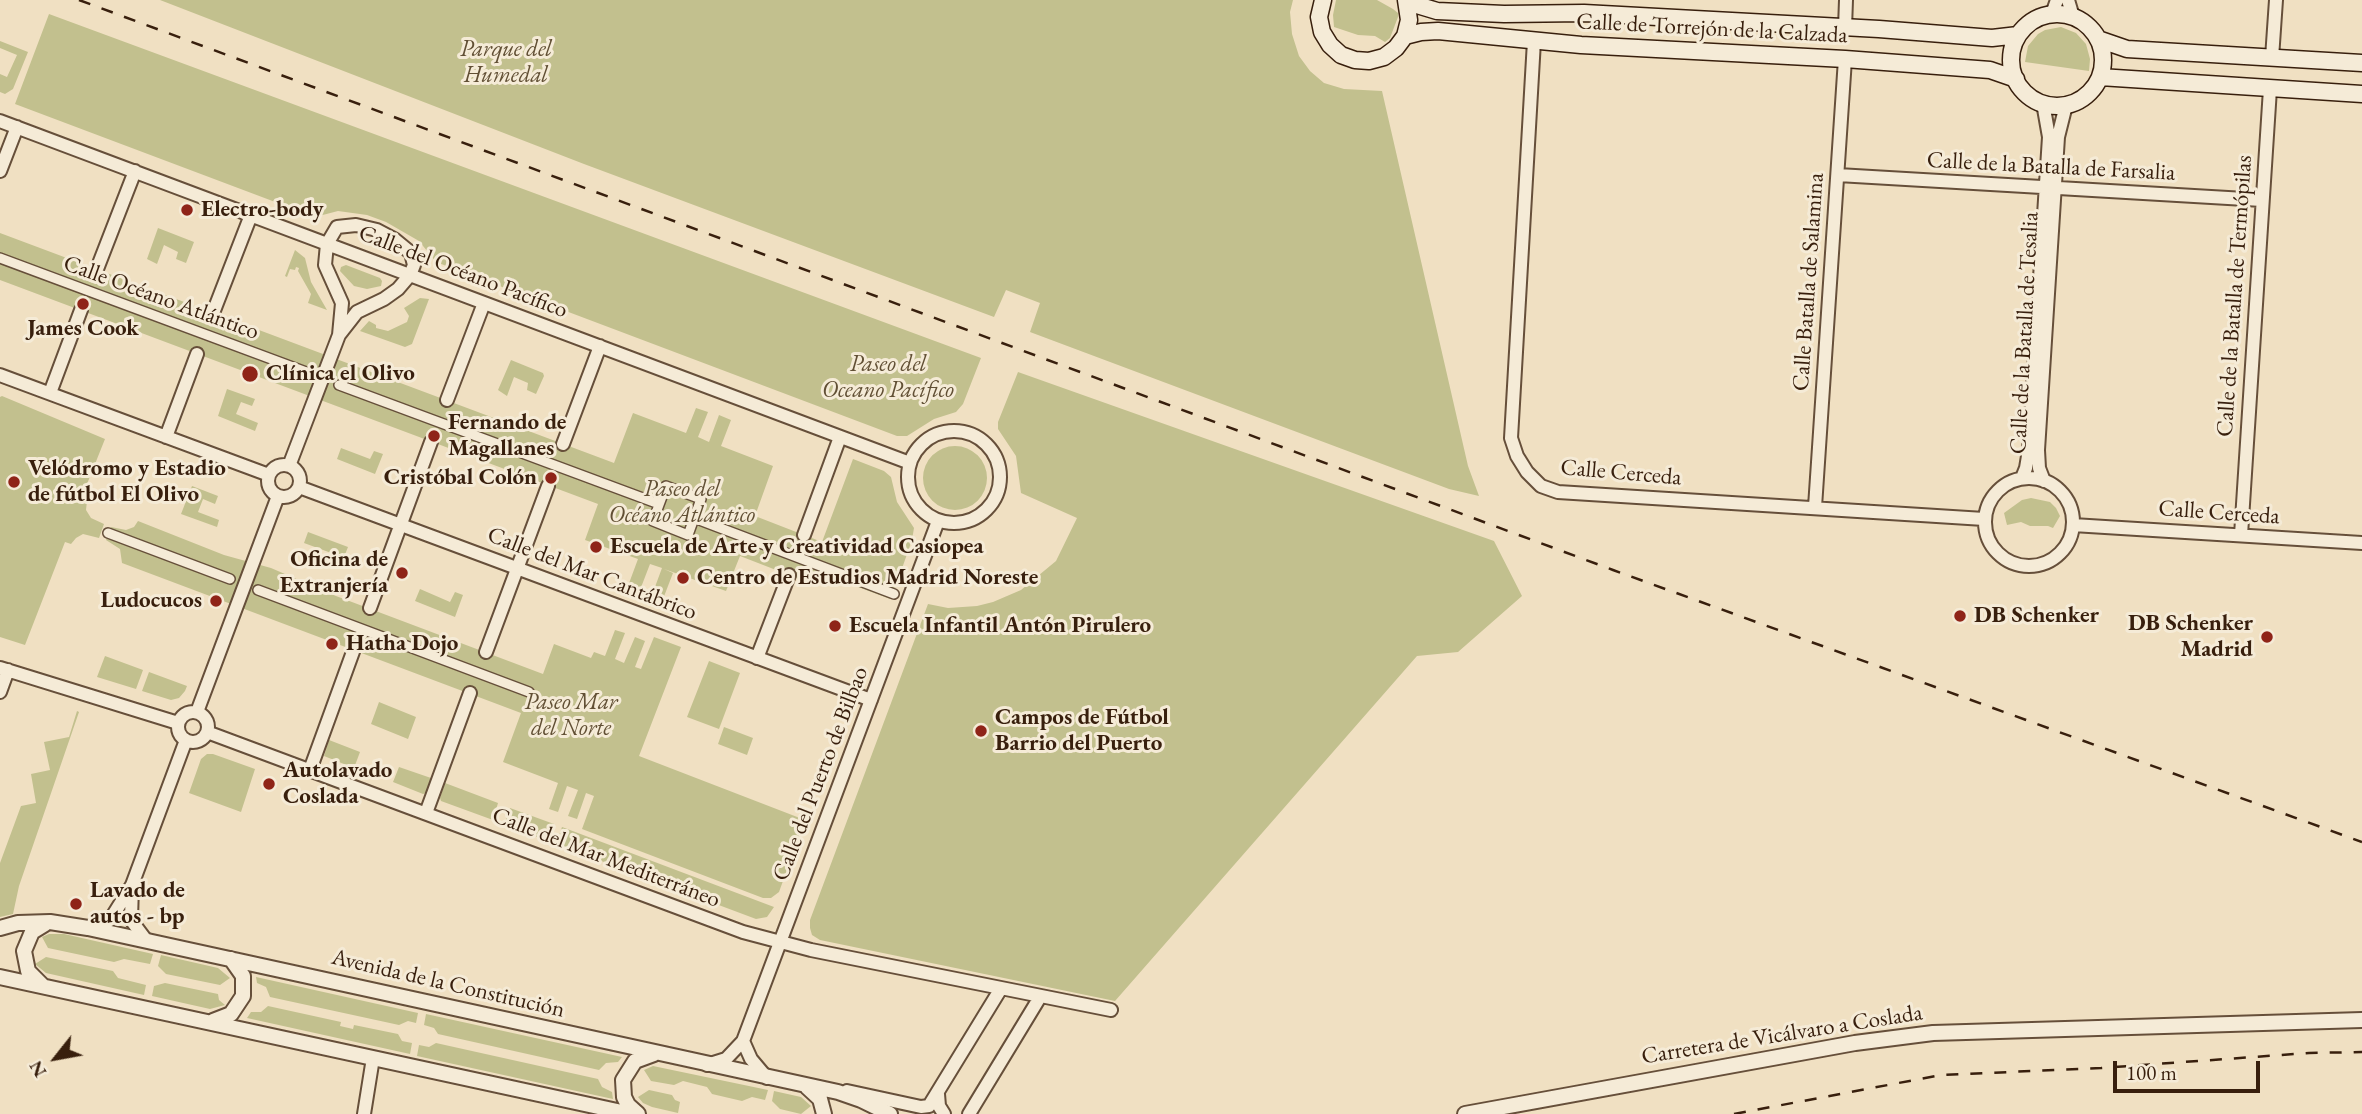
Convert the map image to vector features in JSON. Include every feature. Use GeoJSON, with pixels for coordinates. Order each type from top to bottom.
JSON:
{"type":"FeatureCollection","features":[{"type":"Feature","properties":{"kind":"main road"},"geometry":{"type":"LineString","coordinates":[[1323,0],[1320,17],[1322,32],[1330,45],[1355,60],[1370,61],[1384,57],[1396,48],[1405,36],[1409,20],[1407,1]]}},
{"type":"Feature","properties":{"kind":"main road","name":"Calle de Torrejón de la Calzada"},"geometry":{"type":"LineString","coordinates":[[1407,1],[1437,11],[1537,7],[1584,13],[1992,38],[2018,36]]}},
{"type":"Feature","properties":{"kind":"main road"},"geometry":{"type":"LineString","coordinates":[[2054,7],[2073,17],[2088,26],[2098,39],[2103,54],[2100,77],[2086,95],[2066,105],[2043,103],[2027,94],[2016,79],[2012,52],[2018,36],[2027,25],[2054,7]]}},
{"type":"Feature","properties":{"kind":"main road","name":"Calle de Torrejón de la Calzada"},"geometry":{"type":"LineString","coordinates":[[1405,36],[1438,31],[1534,41],[1990,69],[2016,79]]}},
{"type":"Feature","properties":{"kind":"main road"},"geometry":{"type":"LineString","coordinates":[[2098,39],[2127,49],[2362,63]]}},
{"type":"Feature","properties":{"kind":"main road"},"geometry":{"type":"LineString","coordinates":[[2100,77],[2362,94]]}},
{"type":"Feature","properties":{"kind":"street"},"geometry":{"type":"LineString","coordinates":[[1845,28],[1846,0]]}},
{"type":"Feature","properties":{"kind":"street"},"geometry":{"type":"LineString","coordinates":[[2068,0],[2073,17]]}},
{"type":"Feature","properties":{"kind":"street"},"geometry":{"type":"LineString","coordinates":[[2272,58],[2276,0]]}},
{"type":"Feature","properties":{"kind":"street","name":"Calle Cerceda"},"geometry":{"type":"LineString","coordinates":[[1534,41],[1511,438],[1517,456],[1527,472],[1541,486],[1558,492],[1984,519]]}},
{"type":"Feature","properties":{"kind":"street","name":"Calle Batalla de Salamina"},"geometry":{"type":"LineString","coordinates":[[1815,507],[1845,60]]}},
{"type":"Feature","properties":{"kind":"street","name":"Calle de la Batalla de Termópilas"},"geometry":{"type":"LineString","coordinates":[[2241,535],[2270,89]]}},
{"type":"Feature","properties":{"kind":"street","name":"Calle de la Batalla de Tesalia"},"geometry":{"type":"LineString","coordinates":[[2043,103],[2049,136],[2049,188],[2038,450],[2039,468],[2044,481]]}},
{"type":"Feature","properties":{"kind":"street","name":"Calle de la Batalla de Tesalia"},"geometry":{"type":"LineString","coordinates":[[2022,478],[2029,450],[2049,188],[2066,105]]}},
{"type":"Feature","properties":{"kind":"street","name":"Calle del Océano Pacífico"},"geometry":{"type":"LineString","coordinates":[[0,121],[910,463]]}},
{"type":"Feature","properties":{"kind":"street"},"geometry":{"type":"LineString","coordinates":[[0,171],[17,127]]}},
{"type":"Feature","properties":{"kind":"street"},"geometry":{"type":"LineString","coordinates":[[97,270],[135,171]]}},
{"type":"Feature","properties":{"kind":"street","name":"Calle de la Batalla de Farsalia"},"geometry":{"type":"LineString","coordinates":[[1838,175],[2262,200]]}},
{"type":"Feature","properties":{"kind":"street"},"geometry":{"type":"LineString","coordinates":[[213,313],[251,215]]}},
{"type":"Feature","properties":{"kind":"street"},"geometry":{"type":"LineString","coordinates":[[289,466],[339,335],[354,314],[392,294],[411,275],[414,265],[411,253],[377,230],[342,225],[334,230],[327,244],[325,265],[342,307],[339,335]]}},
{"type":"Feature","properties":{"kind":"street","name":"Calle Océano Atlántico"},"geometry":{"type":"LineString","coordinates":[[0,258],[309,373]]}},
{"type":"Feature","properties":{"kind":"street"},"geometry":{"type":"LineString","coordinates":[[336,290],[353,300],[372,303]]}},
{"type":"Feature","properties":{"kind":"street"},"geometry":{"type":"LineString","coordinates":[[447,401],[484,303]]}},
{"type":"Feature","properties":{"kind":"street"},"geometry":{"type":"LineString","coordinates":[[50,393],[82,310]]}},
{"type":"Feature","properties":{"kind":"street"},"geometry":{"type":"LineString","coordinates":[[563,444],[600,346]]}},
{"type":"Feature","properties":{"kind":"street"},"geometry":{"type":"LineString","coordinates":[[166,437],[197,354]]}},
{"type":"Feature","properties":{"kind":"street"},"geometry":{"type":"LineString","coordinates":[[0,375],[269,475]]}},
{"type":"Feature","properties":{"kind":"street"},"geometry":{"type":"LineString","coordinates":[[339,385],[659,504]]}},
{"type":"Feature","properties":{"kind":"street"},"geometry":{"type":"LineString","coordinates":[[949,431],[970,434],[988,445],[994,453],[998,463],[998,494],[988,509],[974,520],[956,524],[938,521],[923,511],[913,497],[908,481],[910,463],[921,445],[939,434],[949,431]]}},
{"type":"Feature","properties":{"kind":"street"},"geometry":{"type":"LineString","coordinates":[[804,535],[840,437]]}},
{"type":"Feature","properties":{"kind":"street"},"geometry":{"type":"LineString","coordinates":[[370,608],[431,442]]}},
{"type":"Feature","properties":{"kind":"street"},"geometry":{"type":"LineString","coordinates":[[279,466],[289,466],[297,472],[299,487],[293,495],[278,496],[270,490],[269,475],[279,466]]}},
{"type":"Feature","properties":{"kind":"street"},"geometry":{"type":"LineString","coordinates":[[2022,478],[2044,481],[2066,498],[2073,525],[2068,543],[2056,557],[2040,565],[2012,564],[1997,553],[1987,537],[1984,519],[1988,505],[1996,492],[2008,483],[2022,478]]}},
{"type":"Feature","properties":{"kind":"street"},"geometry":{"type":"LineString","coordinates":[[486,652],[548,486]]}},
{"type":"Feature","properties":{"kind":"street"},"geometry":{"type":"LineString","coordinates":[[666,486],[701,499],[694,518],[688,535],[653,521],[666,486]]}},
{"type":"Feature","properties":{"kind":"street","name":"Calle del Mar Cantábrico"},"geometry":{"type":"LineString","coordinates":[[299,487],[871,700]]}},
{"type":"Feature","properties":{"kind":"street"},"geometry":{"type":"LineString","coordinates":[[197,712],[278,496]]}},
{"type":"Feature","properties":{"kind":"street"},"geometry":{"type":"LineString","coordinates":[[694,518],[894,594]]}},
{"type":"Feature","properties":{"kind":"street","name":"Calle del Puerto de Bilbao"},"geometry":{"type":"LineString","coordinates":[[743,1041],[938,521]]}},
{"type":"Feature","properties":{"kind":"street","name":"Calle Cerceda"},"geometry":{"type":"LineString","coordinates":[[2073,525],[2362,543]]}},
{"type":"Feature","properties":{"kind":"street"},"geometry":{"type":"LineString","coordinates":[[108,533],[230,579]]}},
{"type":"Feature","properties":{"kind":"street"},"geometry":{"type":"LineString","coordinates":[[757,658],[789,575]]}},
{"type":"Feature","properties":{"kind":"street"},"geometry":{"type":"LineString","coordinates":[[258,590],[529,692]]}},
{"type":"Feature","properties":{"kind":"street"},"geometry":{"type":"LineString","coordinates":[[310,770],[354,649]]}},
{"type":"Feature","properties":{"kind":"street"},"geometry":{"type":"LineString","coordinates":[[0,692],[4,669],[178,723]]}},
{"type":"Feature","properties":{"kind":"street"},"geometry":{"type":"LineString","coordinates":[[426,813],[470,693]]}},
{"type":"Feature","properties":{"kind":"street"},"geometry":{"type":"LineString","coordinates":[[187,712],[197,712],[205,718],[207,732],[196,741],[186,740],[179,733],[178,723],[187,712]]}},
{"type":"Feature","properties":{"kind":"street","name":"Calle del Mar Mediterráneo"},"geometry":{"type":"LineString","coordinates":[[207,732],[743,932],[1000,990],[1111,1010]]}},
{"type":"Feature","properties":{"kind":"street"},"geometry":{"type":"LineString","coordinates":[[88,928],[110,920],[132,885],[186,740]]}},
{"type":"Feature","properties":{"kind":"street"},"geometry":{"type":"LineString","coordinates":[[132,885],[131,920],[146,940]]}},
{"type":"Feature","properties":{"kind":"street"},"geometry":{"type":"LineString","coordinates":[[43,986],[28,971],[24,951],[32,932],[50,922]]}},
{"type":"Feature","properties":{"kind":"street","name":"Avenida de la Constitución"},"geometry":{"type":"LineString","coordinates":[[0,928],[18,923],[50,922],[146,940],[838,1092],[890,1114]]}},
{"type":"Feature","properties":{"kind":"street"},"geometry":{"type":"LineString","coordinates":[[211,1021],[231,1014],[243,996],[243,976],[231,959]]}},
{"type":"Feature","properties":{"kind":"street"},"geometry":{"type":"LineString","coordinates":[[0,977],[631,1114]]}},
{"type":"Feature","properties":{"kind":"street"},"geometry":{"type":"LineString","coordinates":[[838,1092],[858,1092],[925,1107],[932,1103],[1000,990]]}},
{"type":"Feature","properties":{"kind":"street"},"geometry":{"type":"LineString","coordinates":[[969,1114],[1040,997]]}},
{"type":"Feature","properties":{"kind":"street","name":"Carretera de Vicálvaro a Coslada"},"geometry":{"type":"LineString","coordinates":[[1465,1114],[1855,1043],[1933,1033],[2362,1020]]}},
{"type":"Feature","properties":{"kind":"street"},"geometry":{"type":"LineString","coordinates":[[707,1065],[726,1059],[743,1041],[754,1063],[767,1078]]}},
{"type":"Feature","properties":{"kind":"street"},"geometry":{"type":"LineString","coordinates":[[638,1114],[624,1097],[625,1073],[635,1061],[656,1053]]}},
{"type":"Feature","properties":{"kind":"street"},"geometry":{"type":"LineString","coordinates":[[364,1114],[373,1058]]}},
{"type":"Feature","properties":{"kind":"street"},"geometry":{"type":"LineString","coordinates":[[806,1086],[820,1099],[824,1114]]}},
{"type":"Feature","properties":{"kind":"street"},"geometry":{"type":"LineString","coordinates":[[938,1094],[939,1106],[944,1114]]}},
{"type":"Feature","properties":{"kind":"green space","name":"Parque del Humedal"},"geometry":{"type":"Polygon","coordinates":[[[160,0],[1293,0],[1290,12],[1292,34],[1299,56],[1310,71],[1324,83],[1344,89],[1382,91],[1468,466],[1479,496],[1449,489],[1030,332],[1040,303],[1006,290],[994,317],[584,164],[160,0]]]}},
{"type":"Feature","properties":{"kind":"green space"},"geometry":{"type":"Polygon","coordinates":[[[1336,0],[1377,0],[1393,9],[1398,13],[1398,17],[1390,38],[1385,42],[1375,36],[1358,35],[1334,27],[1336,0]]]}},
{"type":"Feature","properties":{"kind":"green space","name":"Paseo del Oceano Pacífico"},"geometry":{"type":"Polygon","coordinates":[[[49,14],[981,358],[963,404],[956,412],[934,419],[907,436],[897,436],[436,262],[419,241],[386,222],[367,215],[338,211],[315,217],[15,104],[49,14]]]}},
{"type":"Feature","properties":{"kind":"green space"},"geometry":{"type":"Polygon","coordinates":[[[2061,27],[2076,33],[2086,44],[2090,59],[2089,71],[2025,62],[2028,46],[2038,34],[2061,27]]]}},
{"type":"Feature","properties":{"kind":"green space"},"geometry":{"type":"Polygon","coordinates":[[[0,41],[28,52],[13,89],[5,94],[0,92],[0,74],[7,77],[17,55],[0,48],[0,41]]]}},
{"type":"Feature","properties":{"kind":"green space"},"geometry":{"type":"Polygon","coordinates":[[[158,228],[194,242],[186,263],[176,259],[178,252],[164,245],[157,264],[147,259],[158,228]]]}},
{"type":"Feature","properties":{"kind":"green space","name":"Paseo del Océano Atlántico"},"geometry":{"type":"Polygon","coordinates":[[[0,233],[614,463],[633,413],[686,433],[696,408],[708,412],[698,437],[709,442],[719,415],[731,420],[721,446],[773,466],[755,516],[822,542],[853,459],[884,471],[891,477],[897,502],[914,528],[893,594],[890,599],[821,573],[807,582],[740,556],[726,591],[664,569],[673,573],[663,599],[652,595],[662,568],[650,564],[640,590],[628,586],[638,559],[585,540],[598,504],[0,280],[0,233]]]}},
{"type":"Feature","properties":{"kind":"green space"},"geometry":{"type":"Polygon","coordinates":[[[295,250],[305,258],[311,282],[327,310],[308,303],[311,294],[298,271],[299,268],[290,269],[287,277],[285,276],[295,250]]]}},
{"type":"Feature","properties":{"kind":"green space"},"geometry":{"type":"Polygon","coordinates":[[[346,265],[380,278],[381,286],[367,289],[354,286],[340,271],[341,267],[346,265]]]}},
{"type":"Feature","properties":{"kind":"green space"},"geometry":{"type":"Polygon","coordinates":[[[420,298],[429,299],[412,344],[405,347],[360,331],[369,321],[376,325],[376,328],[388,331],[407,322],[409,316],[404,308],[420,298]]]}},
{"type":"Feature","properties":{"kind":"green space"},"geometry":{"type":"Polygon","coordinates":[[[511,360],[543,373],[536,394],[527,390],[528,383],[514,377],[507,396],[498,390],[511,360]]]}},
{"type":"Feature","properties":{"kind":"green space"},"geometry":{"type":"Polygon","coordinates":[[[1018,372],[1494,541],[1522,596],[1458,652],[1417,656],[1115,1001],[820,940],[812,935],[810,928],[810,920],[928,604],[948,608],[977,606],[1021,590],[1056,561],[1077,518],[1021,493],[1016,456],[998,429],[998,422],[1018,372]]]}},
{"type":"Feature","properties":{"kind":"green space"},"geometry":{"type":"Polygon","coordinates":[[[227,389],[255,399],[252,406],[241,402],[236,414],[258,423],[255,431],[218,416],[227,389]]]}},
{"type":"Feature","properties":{"kind":"green space"},"geometry":{"type":"Polygon","coordinates":[[[2,396],[105,439],[81,499],[87,501],[86,510],[91,518],[104,524],[99,538],[83,534],[71,544],[65,542],[25,645],[0,637],[2,396]]]}},
{"type":"Feature","properties":{"kind":"green space"},"geometry":{"type":"Polygon","coordinates":[[[949,446],[961,446],[978,455],[985,466],[985,490],[978,501],[961,510],[949,510],[937,505],[928,496],[923,484],[923,472],[928,460],[937,451],[949,446]]]}},
{"type":"Feature","properties":{"kind":"green space"},"geometry":{"type":"Polygon","coordinates":[[[341,448],[370,459],[374,451],[383,454],[375,474],[337,459],[341,448]]]}},
{"type":"Feature","properties":{"kind":"green space"},"geometry":{"type":"Polygon","coordinates":[[[192,486],[218,496],[215,504],[203,499],[198,512],[219,520],[217,527],[181,514],[192,486]]]}},
{"type":"Feature","properties":{"kind":"green space"},"geometry":{"type":"Polygon","coordinates":[[[2031,498],[2050,502],[2056,508],[2060,516],[2053,528],[2030,526],[2021,522],[2007,525],[2004,513],[2022,500],[2031,498]]]}},
{"type":"Feature","properties":{"kind":"green space","name":"Paseo Mar del Norte"},"geometry":{"type":"Polygon","coordinates":[[[138,521],[224,555],[271,568],[336,596],[543,674],[554,644],[591,658],[594,652],[605,656],[615,630],[625,633],[615,659],[624,663],[635,637],[645,641],[635,667],[641,669],[654,637],[681,647],[639,756],[805,820],[779,892],[771,898],[763,898],[582,829],[594,796],[586,793],[577,819],[568,816],[578,790],[567,786],[558,812],[549,809],[558,783],[503,762],[521,713],[122,563],[120,549],[106,540],[111,527],[126,530],[134,527],[138,521]]]}},
{"type":"Feature","properties":{"kind":"green space"},"geometry":{"type":"Polygon","coordinates":[[[308,532],[348,547],[340,567],[331,563],[334,554],[304,543],[308,532]]]}},
{"type":"Feature","properties":{"kind":"green space"},"geometry":{"type":"Polygon","coordinates":[[[420,589],[450,602],[455,592],[463,595],[455,617],[415,601],[420,589]]]}},
{"type":"Feature","properties":{"kind":"green space"},"geometry":{"type":"Polygon","coordinates":[[[105,656],[143,670],[136,689],[97,677],[105,656]]]}},
{"type":"Feature","properties":{"kind":"green space"},"geometry":{"type":"Polygon","coordinates":[[[709,661],[740,673],[719,729],[687,717],[709,661]]]}},
{"type":"Feature","properties":{"kind":"green space"},"geometry":{"type":"Polygon","coordinates":[[[149,672],[187,686],[185,691],[179,698],[171,700],[142,691],[149,672]]]}},
{"type":"Feature","properties":{"kind":"green space"},"geometry":{"type":"Polygon","coordinates":[[[379,702],[416,717],[408,739],[371,724],[379,702]]]}},
{"type":"Feature","properties":{"kind":"green space"},"geometry":{"type":"Polygon","coordinates":[[[77,711],[79,712],[19,886],[13,914],[0,917],[0,863],[21,806],[36,803],[31,774],[50,770],[44,742],[69,737],[77,711]]]}},
{"type":"Feature","properties":{"kind":"green space"},"geometry":{"type":"Polygon","coordinates":[[[724,727],[753,738],[747,755],[718,744],[724,727]]]}},
{"type":"Feature","properties":{"kind":"green space"},"geometry":{"type":"Polygon","coordinates":[[[329,740],[360,752],[354,768],[324,756],[329,740]]]}},
{"type":"Feature","properties":{"kind":"green space"},"geometry":{"type":"Polygon","coordinates":[[[207,754],[255,769],[241,812],[189,793],[201,759],[207,754]]]}},
{"type":"Feature","properties":{"kind":"green space"},"geometry":{"type":"Polygon","coordinates":[[[399,767],[431,778],[426,793],[393,782],[399,767]]]}},
{"type":"Feature","properties":{"kind":"green space"},"geometry":{"type":"Polygon","coordinates":[[[445,783],[498,803],[493,820],[441,801],[445,783]]]}},
{"type":"Feature","properties":{"kind":"green space"},"geometry":{"type":"Polygon","coordinates":[[[510,808],[554,824],[548,841],[504,825],[510,808]]]}},
{"type":"Feature","properties":{"kind":"green space"},"geometry":{"type":"Polygon","coordinates":[[[562,827],[774,907],[767,917],[756,919],[556,844],[562,827]]]}},
{"type":"Feature","properties":{"kind":"green space"},"geometry":{"type":"Polygon","coordinates":[[[64,934],[153,954],[150,964],[124,959],[114,962],[48,948],[42,937],[64,934]]]}},
{"type":"Feature","properties":{"kind":"green space"},"geometry":{"type":"Polygon","coordinates":[[[161,955],[218,968],[230,978],[220,985],[166,974],[158,966],[161,955]]]}},
{"type":"Feature","properties":{"kind":"green space"},"geometry":{"type":"Polygon","coordinates":[[[46,957],[113,971],[118,978],[146,985],[144,995],[46,973],[35,964],[46,957]]]}},
{"type":"Feature","properties":{"kind":"green space"},"geometry":{"type":"Polygon","coordinates":[[[256,977],[418,1013],[416,1023],[408,1021],[399,1025],[270,997],[266,987],[257,983],[256,977]]]}},
{"type":"Feature","properties":{"kind":"green space"},"geometry":{"type":"Polygon","coordinates":[[[165,983],[218,994],[219,1000],[225,1005],[210,1009],[152,996],[154,986],[165,983]]]}},
{"type":"Feature","properties":{"kind":"green space"},"geometry":{"type":"Polygon","coordinates":[[[268,1006],[341,1022],[340,1026],[353,1029],[354,1025],[398,1034],[402,1041],[412,1043],[410,1054],[247,1018],[251,1012],[261,1012],[268,1006]]]}},
{"type":"Feature","properties":{"kind":"green space"},"geometry":{"type":"Polygon","coordinates":[[[426,1014],[622,1057],[618,1062],[606,1063],[599,1070],[438,1034],[434,1028],[424,1025],[426,1014]]]}},
{"type":"Feature","properties":{"kind":"green space"},"geometry":{"type":"Polygon","coordinates":[[[436,1043],[598,1079],[602,1087],[612,1092],[613,1099],[417,1056],[419,1045],[429,1047],[436,1043]]]}},
{"type":"Feature","properties":{"kind":"green space"},"geometry":{"type":"Polygon","coordinates":[[[653,1066],[768,1090],[765,1100],[752,1097],[742,1101],[712,1094],[707,1087],[683,1081],[674,1085],[651,1081],[644,1070],[653,1066]]]}},
{"type":"Feature","properties":{"kind":"green space"},"geometry":{"type":"Polygon","coordinates":[[[649,1090],[672,1095],[680,1102],[678,1113],[643,1103],[638,1097],[649,1090]]]}},
{"type":"Feature","properties":{"kind":"green space"},"geometry":{"type":"Polygon","coordinates":[[[774,1091],[801,1097],[811,1106],[801,1114],[780,1109],[772,1101],[774,1091]]]}},
{"type":"Feature","properties":{"kind":"railway"},"geometry":{"type":"LineString","coordinates":[[79,0],[1613,570],[2362,842]]}},
{"type":"Feature","properties":{"kind":"railway"},"geometry":{"type":"LineString","coordinates":[[1734,1114],[1941,1075],[2362,1052]]}},
{"type":"Feature","properties":{"kind":"place","name":"Electro-body"},"geometry":{"type":"Point","coordinates":[187,210]}},
{"type":"Feature","properties":{"kind":"place","name":"James Cook"},"geometry":{"type":"Point","coordinates":[83,304]}},
{"type":"Feature","properties":{"kind":"place","name":"Clínica el Olivo"},"geometry":{"type":"Point","coordinates":[250,374]}},
{"type":"Feature","properties":{"kind":"place","name":"Fernando de Magallanes"},"geometry":{"type":"Point","coordinates":[434,436]}},
{"type":"Feature","properties":{"kind":"place","name":"Cristóbal Colón"},"geometry":{"type":"Point","coordinates":[551,478]}},
{"type":"Feature","properties":{"kind":"place","name":"Velódromo y Estadio de fútbol El Olivo"},"geometry":{"type":"Point","coordinates":[14,482]}},
{"type":"Feature","properties":{"kind":"place","name":"Escuela de Arte y Creatividad Casiopea"},"geometry":{"type":"Point","coordinates":[596,547]}},
{"type":"Feature","properties":{"kind":"place","name":"Oficina de Extranjería"},"geometry":{"type":"Point","coordinates":[402,573]}},
{"type":"Feature","properties":{"kind":"place","name":"Centro de Estudios Madrid Noreste"},"geometry":{"type":"Point","coordinates":[683,578]}},
{"type":"Feature","properties":{"kind":"place","name":"Ludocucos"},"geometry":{"type":"Point","coordinates":[216,601]}},
{"type":"Feature","properties":{"kind":"place","name":"DB Schenker"},"geometry":{"type":"Point","coordinates":[1960,616]}},
{"type":"Feature","properties":{"kind":"place","name":"Escuela Infantil Antón Pirulero"},"geometry":{"type":"Point","coordinates":[835,626]}},
{"type":"Feature","properties":{"kind":"place","name":"DB Schenker Madrid"},"geometry":{"type":"Point","coordinates":[2267,637]}},
{"type":"Feature","properties":{"kind":"place","name":"Hatha Dojo"},"geometry":{"type":"Point","coordinates":[332,644]}},
{"type":"Feature","properties":{"kind":"place","name":"Campos de Fútbol Barrio del Puerto"},"geometry":{"type":"Point","coordinates":[981,731]}},
{"type":"Feature","properties":{"kind":"place","name":"Autolavado Coslada"},"geometry":{"type":"Point","coordinates":[269,784]}},
{"type":"Feature","properties":{"kind":"place","name":"Lavado de autos - bp"},"geometry":{"type":"Point","coordinates":[76,904]}}]}
